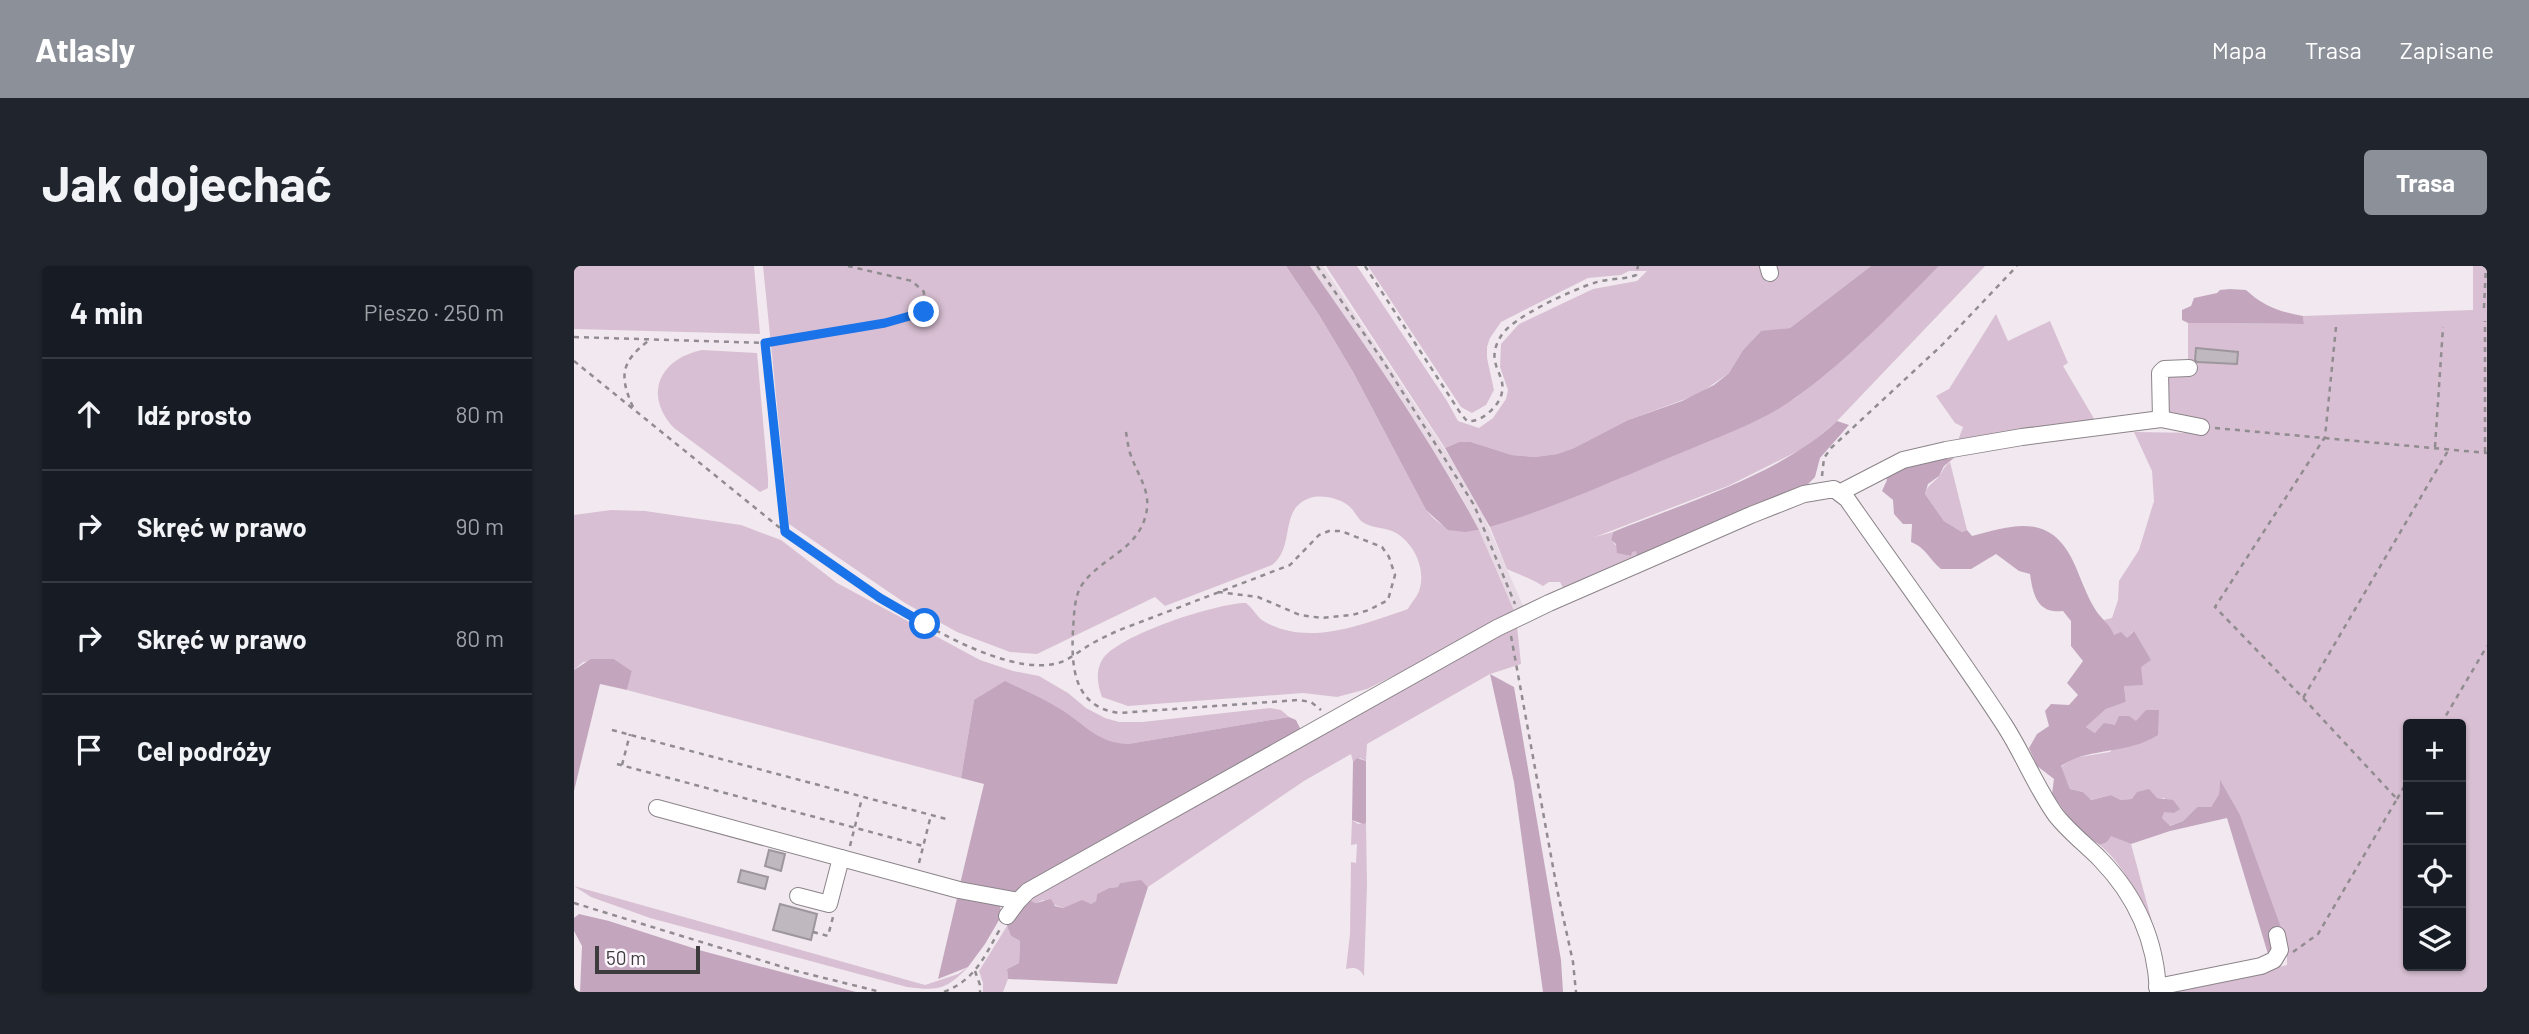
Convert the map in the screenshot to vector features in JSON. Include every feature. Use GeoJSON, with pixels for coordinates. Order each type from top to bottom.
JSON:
{"type":"FeatureCollection","features":[{"type":"Feature","properties":{"kind":"lane"},"geometry":{"type":"LineString","coordinates":[[2161,419],[2160,373],[2164,369],[2189,368]]}},
{"type":"Feature","properties":{"kind":"lane"},"geometry":{"type":"LineString","coordinates":[[1841,492],[1886,468],[1917,456],[2022,437],[2161,419],[2201,427]]}},
{"type":"Feature","properties":{"kind":"lane"},"geometry":{"type":"LineString","coordinates":[[1007,916],[1028,891],[1515,620],[1751,515],[1804,494],[1834,489],[1841,492],[2005,726],[2057,816],[2105,864],[2131,898],[2151,942],[2157,989],[2261,966],[2274,960],[2280,950],[2277,935]]}},
{"type":"Feature","properties":{"kind":"lane"},"geometry":{"type":"LineString","coordinates":[[657,808],[959,890],[1018,901]]}},
{"type":"Feature","properties":{"kind":"lane"},"geometry":{"type":"LineString","coordinates":[[798,897],[829,904],[841,858]]}},
{"type":"Feature","properties":{"kind":"path"},"geometry":{"type":"LineString","coordinates":[[574,337],[765,343],[885,323],[924,312],[924,292],[912,281],[848,266]]}},
{"type":"Feature","properties":{"kind":"path"},"geometry":{"type":"LineString","coordinates":[[1317,266],[1388,369],[1474,505],[1515,620],[1576,992]]}},
{"type":"Feature","properties":{"kind":"path"},"geometry":{"type":"LineString","coordinates":[[1365,266],[1461,414],[1467,421],[1474,422],[1485,416],[1501,397],[1503,390],[1494,359],[1496,344],[1508,326],[1594,283],[1636,275],[1638,266]]}},
{"type":"Feature","properties":{"kind":"path"},"geometry":{"type":"LineString","coordinates":[[1823,489],[1824,458],[1831,448],[1942,345],[2017,266]]}},
{"type":"Feature","properties":{"kind":"path"},"geometry":{"type":"LineString","coordinates":[[2484,308],[2486,266]]}},
{"type":"Feature","properties":{"kind":"path"},"geometry":{"type":"LineString","coordinates":[[2201,427],[2486,453],[2485,321]]}},
{"type":"Feature","properties":{"kind":"path"},"geometry":{"type":"LineString","coordinates":[[2336,327],[2325,437],[2215,607],[2398,799]]}},
{"type":"Feature","properties":{"kind":"path"},"geometry":{"type":"LineString","coordinates":[[2435,447],[2443,327]]}},
{"type":"Feature","properties":{"kind":"path"},"geometry":{"type":"LineString","coordinates":[[634,410],[624,373],[633,353],[650,339]]}},
{"type":"Feature","properties":{"kind":"path"},"geometry":{"type":"LineString","coordinates":[[765,343],[785,532]]}},
{"type":"Feature","properties":{"kind":"path"},"geometry":{"type":"LineString","coordinates":[[574,361],[785,532],[880,598],[999,659],[1032,666],[1058,664],[1116,631],[1218,592],[1290,565],[1319,535],[1329,531],[1341,531],[1382,547],[1390,557],[1395,575],[1388,600],[1370,610],[1335,618],[1300,615],[1258,597],[1218,592]]}},
{"type":"Feature","properties":{"kind":"path"},"geometry":{"type":"LineString","coordinates":[[1126,432],[1129,451],[1145,484],[1148,501],[1145,520],[1131,542],[1095,571],[1080,589],[1075,608],[1072,656],[1078,684],[1084,695],[1108,711],[1154,712],[1298,701],[1318,706],[1329,722]]}},
{"type":"Feature","properties":{"kind":"path"},"geometry":{"type":"LineString","coordinates":[[2303,698],[2449,449]]}},
{"type":"Feature","properties":{"kind":"path"},"geometry":{"type":"LineString","coordinates":[[2444,719],[2487,646]]}},
{"type":"Feature","properties":{"kind":"path"},"geometry":{"type":"LineString","coordinates":[[612,730],[950,820]]}},
{"type":"Feature","properties":{"kind":"path"},"geometry":{"type":"LineString","coordinates":[[622,765],[630,734]]}},
{"type":"Feature","properties":{"kind":"path"},"geometry":{"type":"LineString","coordinates":[[617,764],[923,846]]}},
{"type":"Feature","properties":{"kind":"path"},"geometry":{"type":"LineString","coordinates":[[2274,960],[2293,952],[2318,934],[2407,782]]}},
{"type":"Feature","properties":{"kind":"path"},"geometry":{"type":"LineString","coordinates":[[915,877],[931,815]]}},
{"type":"Feature","properties":{"kind":"path"},"geometry":{"type":"LineString","coordinates":[[574,903],[796,971],[881,992]]}},
{"type":"Feature","properties":{"kind":"path"},"geometry":{"type":"LineString","coordinates":[[944,992],[967,981],[1007,916]]}},
{"type":"Feature","properties":{"kind":"path"},"geometry":{"type":"LineString","coordinates":[[975,971],[980,992]]}},
{"type":"Feature","properties":{"kind":"shaded area"},"geometry":{"type":"Polygon","coordinates":[[[574,266],[754,266],[760,334],[574,329],[574,266]]]}},
{"type":"Feature","properties":{"kind":"shaded area"},"geometry":{"type":"Polygon","coordinates":[[[763,266],[1286,266],[1353,372],[1426,510],[1449,529],[1479,530],[1516,615],[1367,689],[1337,697],[1303,693],[1128,706],[1102,697],[1098,684],[1098,669],[1111,650],[1147,631],[1192,614],[1246,603],[1262,620],[1282,629],[1318,633],[1355,626],[1408,609],[1421,582],[1420,565],[1412,548],[1400,535],[1361,521],[1343,502],[1320,497],[1300,503],[1294,511],[1284,548],[1272,565],[1165,606],[1155,597],[1037,654],[1010,652],[957,632],[905,603],[789,524],[763,266]]]}},
{"type":"Feature","properties":{"kind":"shaded area"},"geometry":{"type":"Polygon","coordinates":[[[1286,266],[1310,266],[1420,428],[1479,530],[1448,530],[1426,510],[1353,372],[1286,266]]]}},
{"type":"Feature","properties":{"kind":"shaded area"},"geometry":{"type":"Polygon","coordinates":[[[1310,266],[1323,266],[1473,492],[1525,610],[1516,615],[1479,530],[1460,495],[1394,390],[1310,266]]]}},
{"type":"Feature","properties":{"kind":"shaded area"},"geometry":{"type":"Polygon","coordinates":[[[1326,266],[1357,266],[1458,421],[1479,428],[1493,418],[1506,399],[1508,390],[1500,367],[1501,344],[1519,324],[1593,289],[1637,281],[1647,271],[1629,271],[1621,275],[1588,278],[1501,322],[1487,347],[1494,390],[1486,405],[1472,413],[1461,407],[1368,266],[1871,266],[1790,328],[1760,332],[1743,350],[1729,373],[1699,394],[1628,420],[1574,448],[1535,457],[1512,455],[1471,442],[1459,442],[1445,448],[1326,266]]]}},
{"type":"Feature","properties":{"kind":"shaded area"},"geometry":{"type":"Polygon","coordinates":[[[1871,266],[1939,266],[1836,366],[1785,405],[1728,433],[1563,501],[1490,527],[1445,448],[1459,442],[1471,442],[1512,455],[1535,457],[1574,448],[1628,420],[1682,401],[1714,385],[1729,373],[1743,350],[1761,331],[1790,328],[1871,266]]]}},
{"type":"Feature","properties":{"kind":"shaded area"},"geometry":{"type":"Polygon","coordinates":[[[1939,266],[1985,266],[1837,421],[1808,446],[1728,486],[1595,537],[1613,532],[1611,540],[1624,554],[1630,556],[1632,551],[1636,551],[1643,560],[1566,593],[1560,582],[1549,582],[1543,586],[1507,569],[1490,527],[1611,482],[1752,422],[1796,398],[1860,344],[1939,266]]]}},
{"type":"Feature","properties":{"kind":"shaded area"},"geometry":{"type":"Polygon","coordinates":[[[2473,266],[2487,266],[2487,992],[2168,992],[2287,965],[2287,944],[2220,781],[2219,794],[2211,807],[2197,807],[2183,821],[2169,826],[2162,818],[2165,798],[2121,800],[2111,795],[2090,800],[2083,792],[2070,789],[2061,767],[2073,758],[2110,752],[2136,721],[2095,733],[2086,727],[2106,709],[2126,702],[2124,686],[2133,631],[2127,639],[2114,635],[2104,620],[2112,618],[2118,600],[2119,581],[2139,550],[2154,501],[2152,471],[2134,432],[2201,433],[2169,411],[2167,373],[2188,363],[2188,323],[2304,324],[2303,316],[2473,310],[2473,266]]]}},
{"type":"Feature","properties":{"kind":"shaded area"},"geometry":{"type":"Polygon","coordinates":[[[2230,289],[2246,290],[2272,308],[2303,316],[2304,324],[2188,323],[2182,320],[2182,310],[2191,306],[2194,298],[2230,289]]]}},
{"type":"Feature","properties":{"kind":"shaded area"},"geometry":{"type":"Polygon","coordinates":[[[1996,314],[2008,341],[2050,321],[2068,363],[2063,366],[2096,422],[1956,446],[1963,427],[1955,423],[1936,396],[1949,389],[1996,314]]]}},
{"type":"Feature","properties":{"kind":"shaded area"},"geometry":{"type":"Polygon","coordinates":[[[702,350],[757,353],[768,478],[768,488],[760,492],[674,428],[659,403],[660,380],[666,370],[675,361],[702,350]]]}},
{"type":"Feature","properties":{"kind":"shaded area"},"geometry":{"type":"Polygon","coordinates":[[[1837,421],[1849,425],[1820,458],[1815,477],[1800,492],[1643,560],[1637,556],[1636,551],[1632,552],[1631,556],[1617,553],[1616,544],[1611,540],[1613,532],[1761,472],[1789,457],[1837,421]]]}},
{"type":"Feature","properties":{"kind":"shaded area"},"geometry":{"type":"Polygon","coordinates":[[[1954,458],[1944,466],[1939,476],[1928,484],[1925,494],[1944,521],[1962,532],[1967,530],[1972,536],[2015,526],[2028,526],[2052,534],[2063,544],[2091,603],[2114,635],[2121,632],[2127,638],[2134,631],[2151,660],[2141,667],[2143,685],[2124,686],[2126,702],[2106,709],[2086,727],[2095,733],[2104,723],[2115,725],[2119,716],[2129,716],[2136,721],[2146,710],[2159,710],[2158,735],[2134,746],[2083,756],[2061,766],[2070,789],[2083,792],[2091,800],[2111,795],[2121,800],[2132,799],[2137,792],[2149,789],[2157,798],[2173,800],[2180,809],[2174,813],[2164,812],[2162,818],[2170,826],[2183,821],[2197,807],[2211,807],[2219,794],[2220,780],[2240,815],[2287,944],[2268,954],[2227,818],[2170,831],[2131,844],[2111,836],[2107,842],[2100,845],[2078,830],[2052,794],[2054,779],[2037,766],[2029,748],[2037,734],[2049,726],[2045,711],[2051,704],[2069,705],[2078,695],[2067,683],[2083,661],[2071,646],[2071,621],[2063,611],[2048,610],[2042,606],[2035,596],[2030,574],[2019,571],[1996,554],[1971,569],[1941,569],[1911,542],[1912,524],[1903,524],[1894,514],[1893,500],[1882,491],[1887,480],[1885,473],[1925,460],[1954,458]]]}},
{"type":"Feature","properties":{"kind":"shaded area"},"geometry":{"type":"Polygon","coordinates":[[[1950,462],[1967,530],[1962,532],[1944,521],[1925,494],[1950,462]]]}},
{"type":"Feature","properties":{"kind":"shaded area"},"geometry":{"type":"Polygon","coordinates":[[[611,510],[645,511],[741,525],[781,540],[837,583],[980,660],[1039,676],[1105,718],[1119,722],[1142,722],[1270,708],[1281,710],[1289,717],[1122,744],[1107,741],[1089,730],[974,700],[961,778],[627,690],[632,671],[614,659],[583,662],[574,670],[574,515],[611,510]]]}},
{"type":"Feature","properties":{"kind":"shaded area"},"geometry":{"type":"Polygon","coordinates":[[[1517,626],[1521,664],[1490,674],[1367,744],[1366,761],[1360,758],[1353,762],[1351,754],[1304,781],[1148,887],[1141,881],[1120,883],[1119,887],[1097,894],[1096,901],[1091,904],[1082,901],[1063,908],[1043,900],[1036,903],[1028,900],[1049,884],[1115,845],[1517,626]]]}},
{"type":"Feature","properties":{"kind":"shaded area"},"geometry":{"type":"Polygon","coordinates":[[[591,659],[614,659],[632,671],[627,690],[600,684],[574,791],[574,670],[591,659]]]}},
{"type":"Feature","properties":{"kind":"shaded area"},"geometry":{"type":"Polygon","coordinates":[[[1490,674],[1514,687],[1561,960],[1563,992],[1543,992],[1514,782],[1490,674]]]}},
{"type":"Feature","properties":{"kind":"shaded area"},"geometry":{"type":"Polygon","coordinates":[[[1005,681],[1053,705],[1099,736],[1117,743],[1128,744],[1289,717],[1296,720],[1301,730],[1014,894],[960,884],[984,784],[961,778],[974,700],[1005,681]]]}},
{"type":"Feature","properties":{"kind":"shaded area"},"geometry":{"type":"Polygon","coordinates":[[[1357,758],[1366,761],[1366,823],[1363,824],[1352,820],[1353,762],[1357,758]]]}},
{"type":"Feature","properties":{"kind":"shaded area"},"geometry":{"type":"Polygon","coordinates":[[[1352,820],[1358,824],[1366,823],[1364,976],[1356,969],[1346,969],[1350,934],[1351,862],[1356,863],[1357,844],[1351,845],[1352,820]]]}},
{"type":"Feature","properties":{"kind":"shaded area"},"geometry":{"type":"Polygon","coordinates":[[[2110,835],[2131,844],[2155,933],[2125,875],[2100,845],[2107,842],[2110,835]]]}},
{"type":"Feature","properties":{"kind":"shaded area"},"geometry":{"type":"Polygon","coordinates":[[[1141,880],[1148,887],[1117,984],[1008,979],[1007,969],[1019,963],[1020,941],[1011,936],[1007,926],[1011,917],[1028,900],[1036,903],[1051,899],[1055,906],[1063,908],[1082,900],[1091,904],[1096,901],[1097,894],[1109,888],[1118,887],[1120,883],[1141,880]]]}},
{"type":"Feature","properties":{"kind":"shaded area"},"geometry":{"type":"Polygon","coordinates":[[[574,886],[925,985],[958,974],[968,967],[954,980],[941,987],[907,987],[650,918],[591,897],[574,886]]]}},
{"type":"Feature","properties":{"kind":"shaded area"},"geometry":{"type":"Polygon","coordinates":[[[958,894],[1004,903],[1000,906],[1002,915],[968,967],[938,979],[958,894]]]}},
{"type":"Feature","properties":{"kind":"shaded area"},"geometry":{"type":"Polygon","coordinates":[[[579,914],[699,950],[856,992],[580,992],[582,946],[574,931],[574,918],[579,914]]]}},
{"type":"Feature","properties":{"kind":"shaded area"},"geometry":{"type":"Polygon","coordinates":[[[1007,926],[1011,936],[1020,941],[1019,963],[1007,969],[1008,979],[1003,992],[983,992],[979,971],[1007,926]]]}},
{"type":"Feature","properties":{"kind":"building"},"geometry":{"type":"Polygon","coordinates":[[[2196,348],[2238,352],[2237,364],[2197,362],[2196,348]]]}},
{"type":"Feature","properties":{"kind":"building"},"geometry":{"type":"Polygon","coordinates":[[[769,850],[785,854],[781,871],[765,866],[769,850]]]}},
{"type":"Feature","properties":{"kind":"building"},"geometry":{"type":"Polygon","coordinates":[[[741,870],[768,877],[765,889],[738,882],[741,870]]]}},
{"type":"Feature","properties":{"kind":"building"},"geometry":{"type":"Polygon","coordinates":[[[780,904],[817,914],[811,940],[773,930],[780,904]]]}},
{"type":"Feature","properties":{"kind":"route"},"geometry":{"type":"LineString","coordinates":[[924,312],[885,323],[765,343],[785,532],[880,598],[925,624]]}}]}
